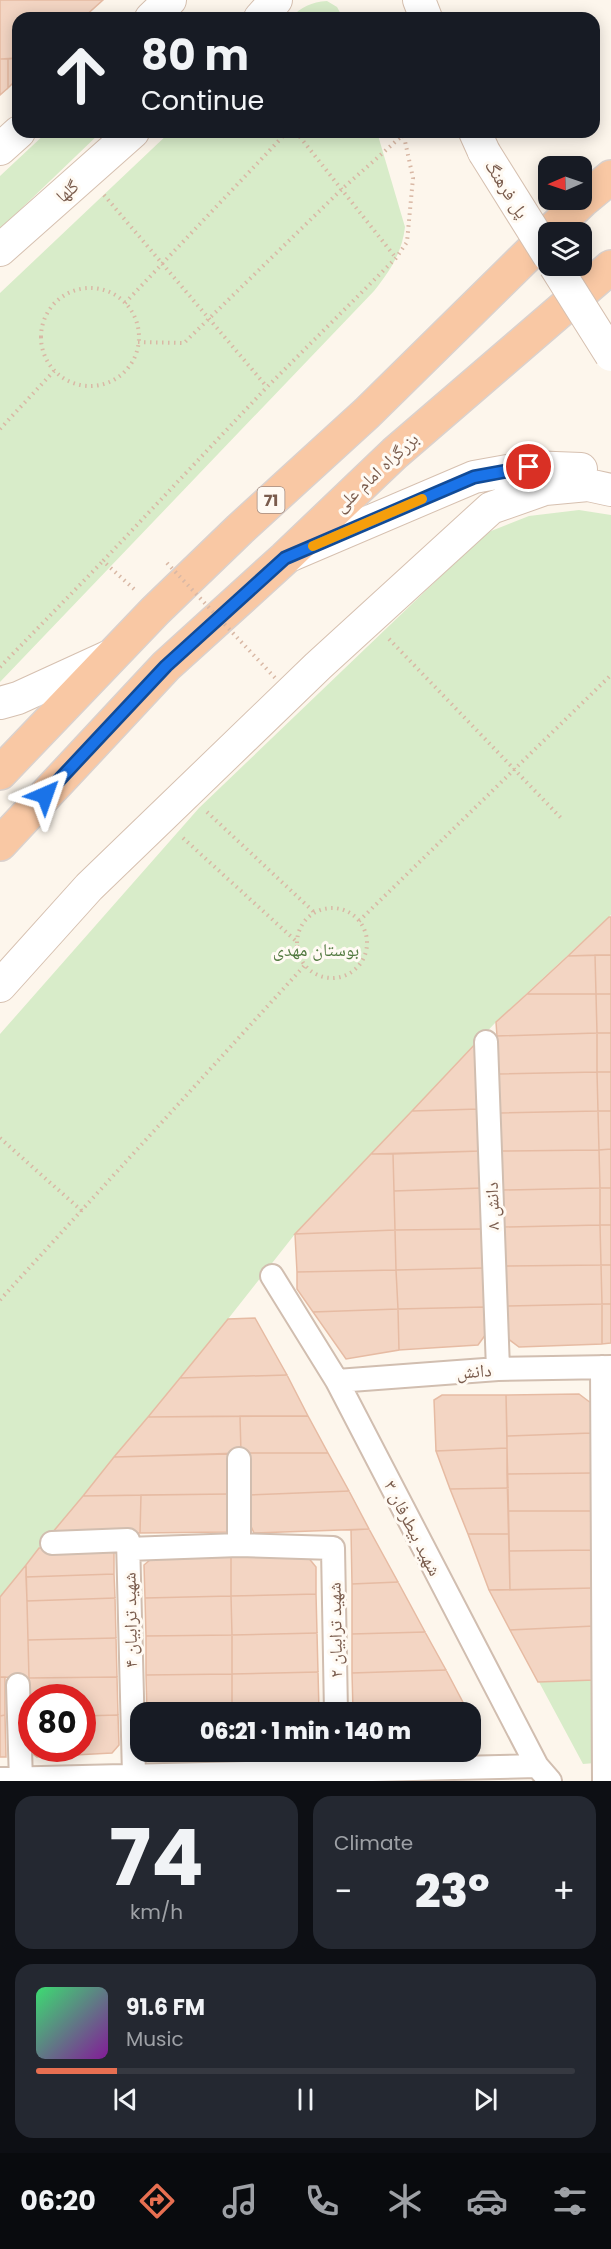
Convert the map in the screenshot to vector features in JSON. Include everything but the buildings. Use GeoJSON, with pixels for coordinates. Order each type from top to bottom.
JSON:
{"type":"FeatureCollection","features":[{"type":"Feature","properties":{"kind":"highway"},"geometry":{"type":"LineString","coordinates":[[592,187],[611,161]]}},
{"type":"Feature","properties":{"kind":"highway","name":"71"},"geometry":{"type":"LineString","coordinates":[[592,193],[611,177]]}},
{"type":"Feature","properties":{"kind":"highway","name":"71"},"geometry":{"type":"LineString","coordinates":[[561,222],[573,210]]}},
{"type":"Feature","properties":{"kind":"highway","name":"71"},"geometry":{"type":"LineString","coordinates":[[0,773],[231,537],[375,405],[538,245]]}},
{"type":"Feature","properties":{"kind":"highway","name":"بزرگراه امام علی"},"geometry":{"type":"LineString","coordinates":[[0,844],[166,666],[285,558],[395,453],[610,268]]}},
{"type":"Feature","properties":{"kind":"main road"},"geometry":{"type":"LineString","coordinates":[[157,12],[170,0]]}},
{"type":"Feature","properties":{"kind":"main road"},"geometry":{"type":"LineString","coordinates":[[265,12],[276,0]]}},
{"type":"Feature","properties":{"kind":"main road"},"geometry":{"type":"LineString","coordinates":[[0,149],[13,138]]}},
{"type":"Feature","properties":{"kind":"main road","name":"گلها"},"geometry":{"type":"LineString","coordinates":[[0,250],[126,138]]}},
{"type":"Feature","properties":{"kind":"main road","name":"پل فرهنگ"},"geometry":{"type":"LineString","coordinates":[[480,142],[538,238]]}},
{"type":"Feature","properties":{"kind":"main road"},"geometry":{"type":"LineString","coordinates":[[561,276],[611,355]]}},
{"type":"Feature","properties":{"kind":"main road"},"geometry":{"type":"LineString","coordinates":[[285,558],[474,477],[529,467],[581,469],[611,482]]}},
{"type":"Feature","properties":{"kind":"main road"},"geometry":{"type":"LineString","coordinates":[[0,986],[89,887],[370,618],[491,508],[545,489],[588,485],[611,490]]}},
{"type":"Feature","properties":{"kind":"main road"},"geometry":{"type":"LineString","coordinates":[[0,703],[18,698],[113,655]]}},
{"type":"Feature","properties":{"kind":"street","name":"دانش ۸"},"geometry":{"type":"LineString","coordinates":[[486,1042],[498,1369]]}},
{"type":"Feature","properties":{"kind":"street","name":"شهید بیطرفان ۳"},"geometry":{"type":"LineString","coordinates":[[272,1276],[337,1381],[544,1773]]}},
{"type":"Feature","properties":{"kind":"street","name":"دانش"},"geometry":{"type":"LineString","coordinates":[[337,1381],[498,1369],[607,1367]]}},
{"type":"Feature","properties":{"kind":"street"},"geometry":{"type":"LineString","coordinates":[[604,1781],[607,1367]]}},
{"type":"Feature","properties":{"kind":"street"},"geometry":{"type":"LineString","coordinates":[[129,1549],[239,1545],[239,1459]]}},
{"type":"Feature","properties":{"kind":"street","name":"شهید ترابیان ۴"},"geometry":{"type":"LineString","coordinates":[[52,1543],[128,1540],[134,1775]]}},
{"type":"Feature","properties":{"kind":"street","name":"شهید ترابیان ۲"},"geometry":{"type":"LineString","coordinates":[[239,1545],[333,1548],[336,1702]]}},
{"type":"Feature","properties":{"kind":"street"},"geometry":{"type":"LineString","coordinates":[[18,1685],[14,1780],[134,1775],[232,1777],[330,1762]]}},
{"type":"Feature","properties":{"kind":"street"},"geometry":{"type":"LineString","coordinates":[[344,1762],[437,1775],[544,1773]]}},
{"type":"Feature","properties":{"kind":"path"},"geometry":{"type":"LineString","coordinates":[[125,303],[281,138]]}},
{"type":"Feature","properties":{"kind":"path"},"geometry":{"type":"LineString","coordinates":[[301,138],[396,258]]}},
{"type":"Feature","properties":{"kind":"path"},"geometry":{"type":"LineString","coordinates":[[138,342],[184,343],[398,138]]}},
{"type":"Feature","properties":{"kind":"path"},"geometry":{"type":"LineString","coordinates":[[0,666],[104,561],[267,387],[396,258],[407,242],[413,178],[404,138]]}},
{"type":"Feature","properties":{"kind":"path"},"geometry":{"type":"LineString","coordinates":[[86,174],[267,387]]}},
{"type":"Feature","properties":{"kind":"path"},"geometry":{"type":"LineString","coordinates":[[87,288],[114,295],[125,303],[138,328],[138,342],[135,356],[128,368],[118,377],[106,384],[78,385],[54,371],[46,360],[41,333],[45,319],[56,302],[74,291],[87,288]]}},
{"type":"Feature","properties":{"kind":"path"},"geometry":{"type":"LineString","coordinates":[[0,429],[54,371]]}},
{"type":"Feature","properties":{"kind":"path"},"geometry":{"type":"LineString","coordinates":[[104,561],[141,596]]}},
{"type":"Feature","properties":{"kind":"path"},"geometry":{"type":"LineString","coordinates":[[167,563],[278,681]]}},
{"type":"Feature","properties":{"kind":"path"},"geometry":{"type":"LineString","coordinates":[[370,618],[561,818]]}},
{"type":"Feature","properties":{"kind":"path"},"geometry":{"type":"LineString","coordinates":[[359,921],[611,675]]}},
{"type":"Feature","properties":{"kind":"path"},"geometry":{"type":"LineString","coordinates":[[187,793],[315,913]]}},
{"type":"Feature","properties":{"kind":"path"},"geometry":{"type":"LineString","coordinates":[[161,818],[297,943]]}},
{"type":"Feature","properties":{"kind":"path"},"geometry":{"type":"LineString","coordinates":[[326,908],[350,913],[359,921],[365,931],[367,943],[365,955],[359,966],[350,974],[326,977],[315,973],[305,965],[299,955],[297,943],[299,931],[306,920],[326,908]]}},
{"type":"Feature","properties":{"kind":"path"},"geometry":{"type":"LineString","coordinates":[[0,1300],[305,965]]}},
{"type":"Feature","properties":{"kind":"path"},"geometry":{"type":"LineString","coordinates":[[0,1138],[82,1211]]}},
{"type":"Feature","properties":{"kind":"green space"},"geometry":{"type":"Polygon","coordinates":[[[327,1],[337,7],[340,12],[298,12],[316,3],[327,1]]]}},
{"type":"Feature","properties":{"kind":"green space"},"geometry":{"type":"Polygon","coordinates":[[[41,138],[95,138],[0,229],[0,176],[41,138]]]}},
{"type":"Feature","properties":{"kind":"green space"},"geometry":{"type":"Polygon","coordinates":[[[164,138],[379,138],[405,227],[398,253],[374,291],[0,682],[0,293],[164,138]]]}},
{"type":"Feature","properties":{"kind":"green space","name":"بوستان مهدی"},"geometry":{"type":"Polygon","coordinates":[[[579,510],[611,515],[611,915],[496,1022],[295,1234],[0,1597],[0,1034],[199,808],[486,533],[529,516],[579,510]]]}},
{"type":"Feature","properties":{"kind":"green space"},"geometry":{"type":"Polygon","coordinates":[[[594,1680],[595,1763],[583,1764],[539,1682],[594,1680]]]}},
{"type":"Feature","properties":{"kind":"slow traffic"},"geometry":{"type":"LineString","coordinates":[[313,546],[422,499]]}},
{"type":"Feature","properties":{"kind":"route"},"geometry":{"type":"LineString","coordinates":[[45,795],[166,666],[285,558],[474,477],[529,467]]}}]}
